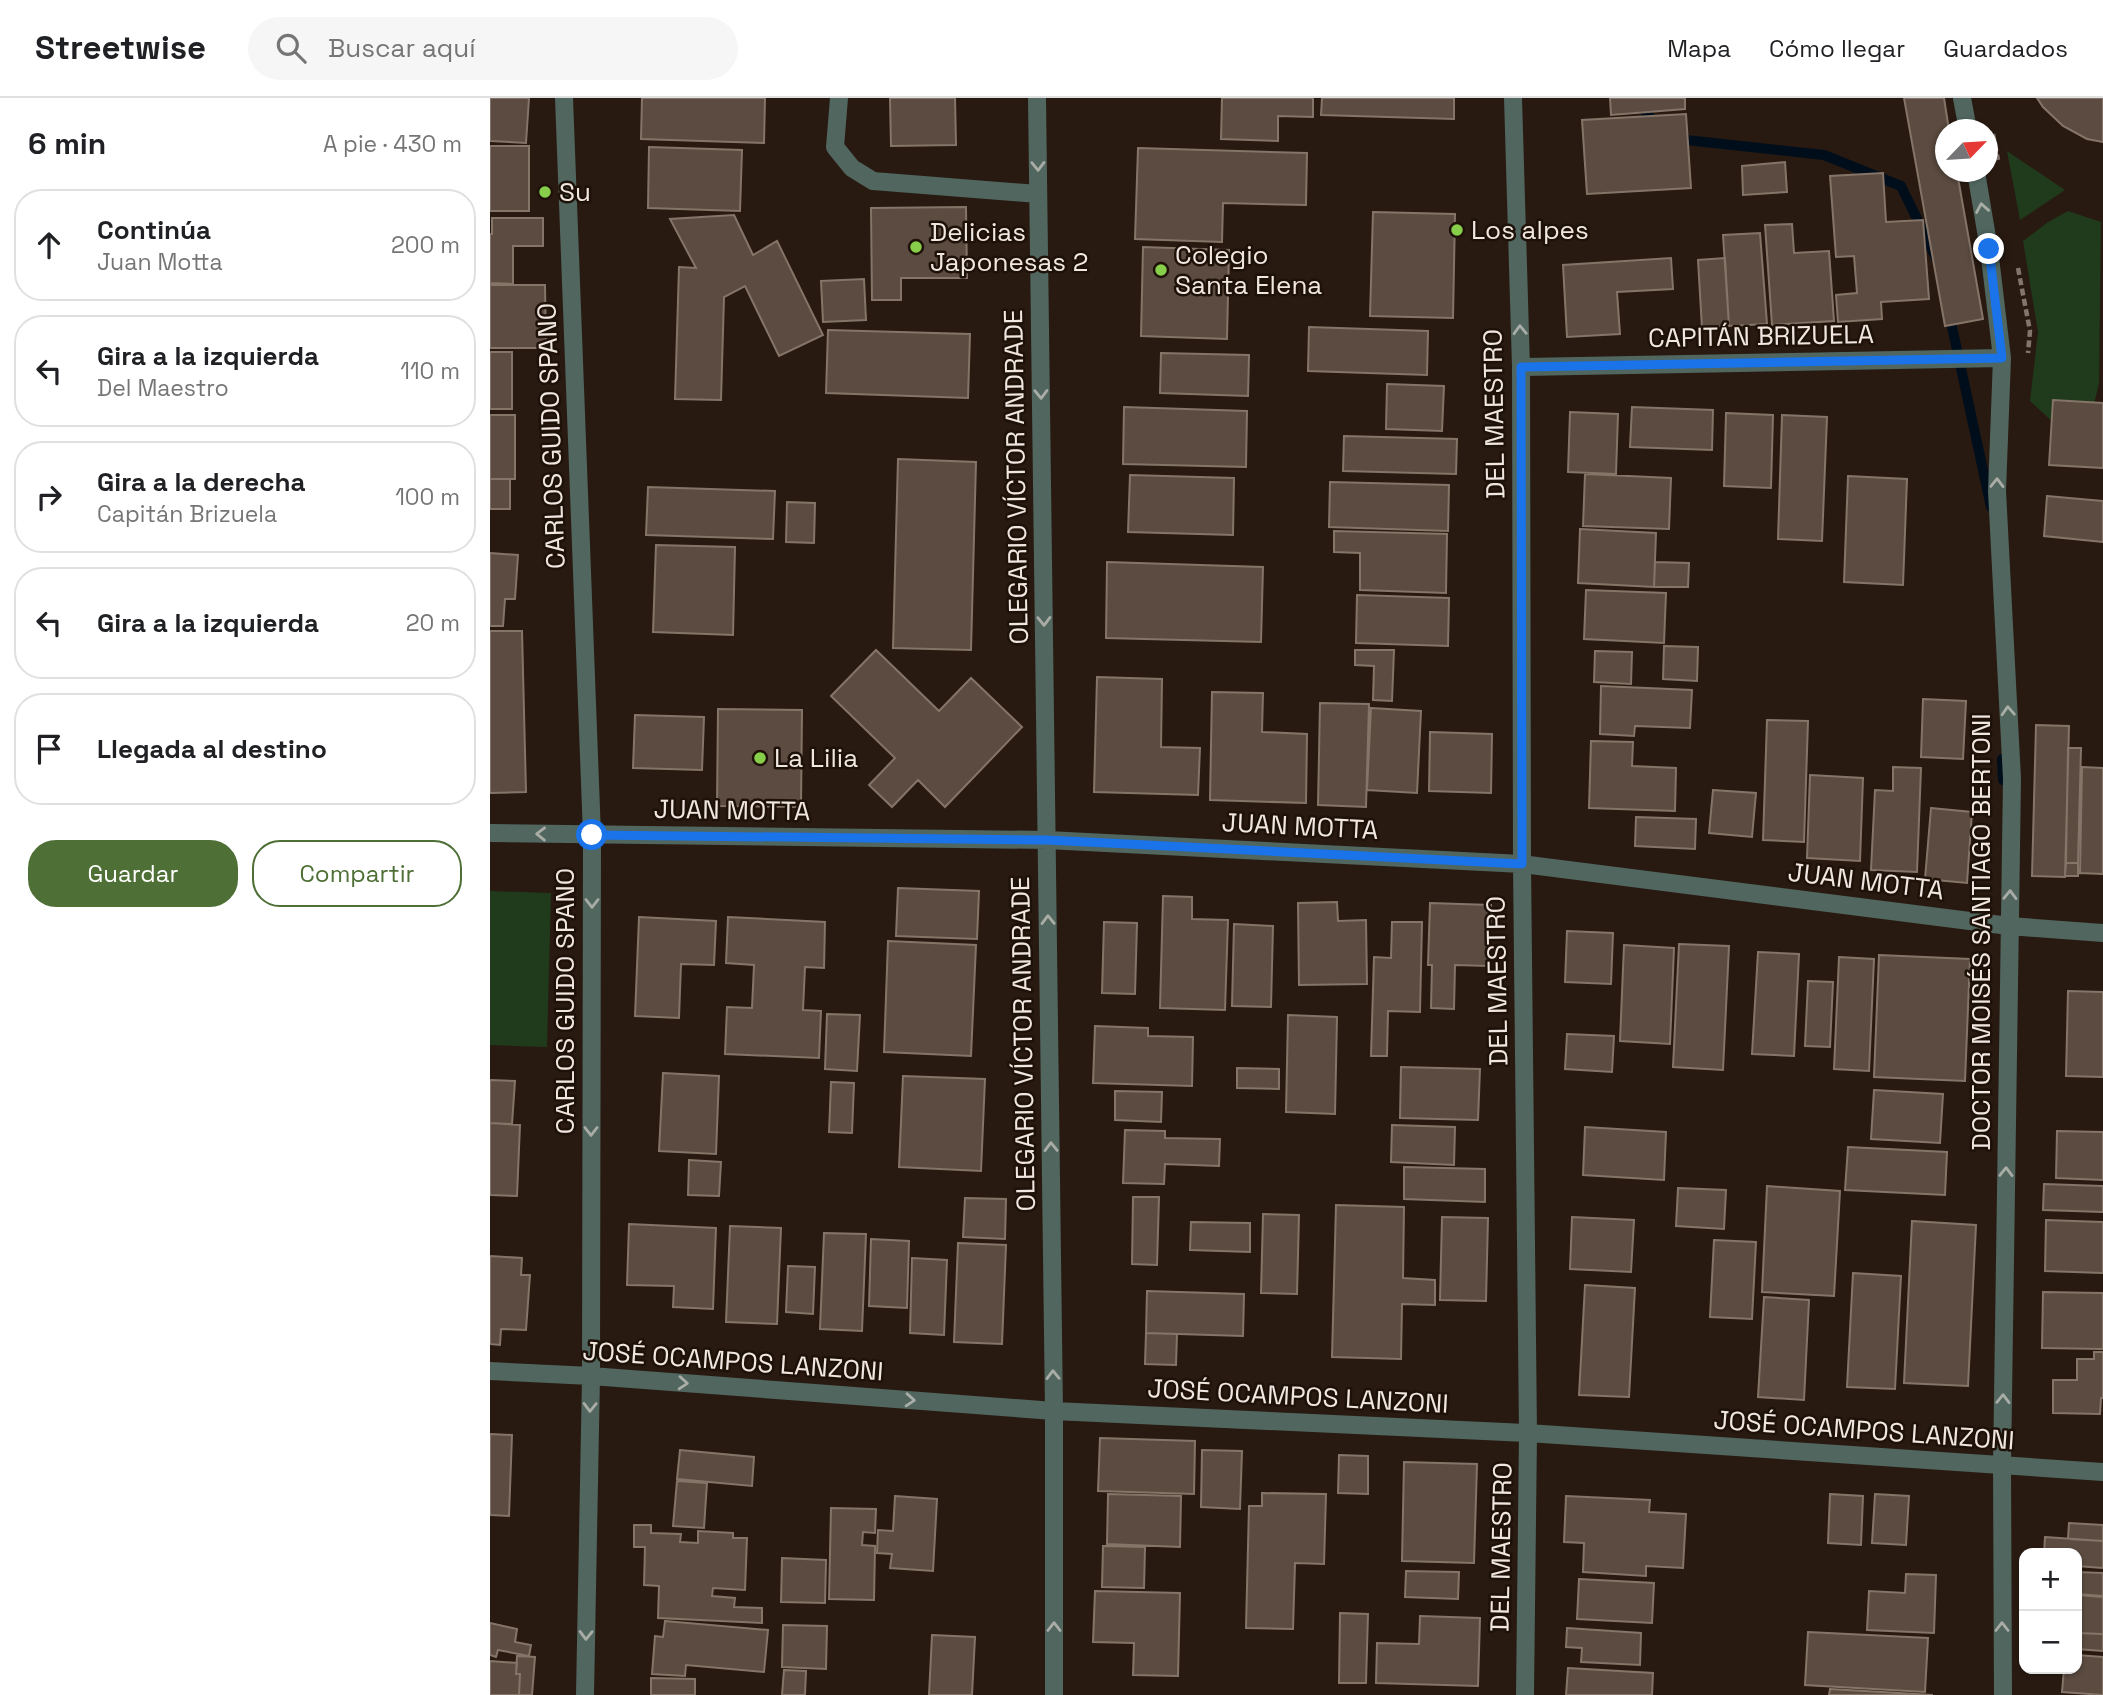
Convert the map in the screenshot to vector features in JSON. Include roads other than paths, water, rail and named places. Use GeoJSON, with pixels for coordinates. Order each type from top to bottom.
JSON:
{"type":"FeatureCollection","features":[{"type":"Feature","properties":{"kind":"street","name":"CARLOS GUIDO SPANO"},"geometry":{"type":"LineString","coordinates":[[564,98],[592,835],[591,1376],[584,1695]]}},
{"type":"Feature","properties":{"kind":"street"},"geometry":{"type":"LineString","coordinates":[[839,98],[835,147],[852,168],[873,181],[1038,194]]}},
{"type":"Feature","properties":{"kind":"street","name":"OLEGARIO VÍCTOR ANDRADE"},"geometry":{"type":"LineString","coordinates":[[1037,98],[1054,1411],[1054,1695]]}},
{"type":"Feature","properties":{"kind":"street","name":"DEL MAESTRO"},"geometry":{"type":"LineString","coordinates":[[1513,98],[1521,367],[1522,864],[1528,1433],[1525,1695]]}},
{"type":"Feature","properties":{"kind":"street"},"geometry":{"type":"LineString","coordinates":[[1962,98],[1966,119]]}},
{"type":"Feature","properties":{"kind":"street","name":"DOCTOR MOISÉS SANTIAGO BERTONI"},"geometry":{"type":"LineString","coordinates":[[1978,182],[2002,358],[1997,491],[2012,779],[2002,1466],[2003,1695]]}},
{"type":"Feature","properties":{"kind":"street","name":"CAPITÁN BRIZUELA"},"geometry":{"type":"LineString","coordinates":[[1521,367],[2002,358]]}},
{"type":"Feature","properties":{"kind":"street","name":"JUAN MOTTA"},"geometry":{"type":"LineString","coordinates":[[490,832],[1047,840],[1522,864],[2009,926],[2103,933]]}},
{"type":"Feature","properties":{"kind":"street","name":"JOSÉ OCAMPOS LANZONI"},"geometry":{"type":"LineString","coordinates":[[490,1371],[591,1376],[1054,1411],[1528,1433],[2103,1472]]}},
{"type":"Feature","properties":{"kind":"waterway"},"geometry":{"type":"LineString","coordinates":[[1633,98],[1657,125]]}},
{"type":"Feature","properties":{"kind":"waterway"},"geometry":{"type":"LineString","coordinates":[[1677,139],[1824,155],[1901,186],[1936,258]]}},
{"type":"Feature","properties":{"kind":"waterway"},"geometry":{"type":"LineString","coordinates":[[1949,313],[1991,507]]}},
{"type":"Feature","properties":{"kind":"waterway"},"geometry":{"type":"LineString","coordinates":[[2002,759],[2003,780]]}},
{"type":"Feature","properties":{"kind":"place","name":"Su"},"geometry":{"type":"Point","coordinates":[545,192]}},
{"type":"Feature","properties":{"kind":"place","name":"Los alpes"},"geometry":{"type":"Point","coordinates":[1457,230]}},
{"type":"Feature","properties":{"kind":"place","name":"Delicias Japonesas 2"},"geometry":{"type":"Point","coordinates":[916,247]}},
{"type":"Feature","properties":{"kind":"place","name":"Colegio Santa Elena"},"geometry":{"type":"Point","coordinates":[1161,270]}},
{"type":"Feature","properties":{"kind":"place","name":"La Lilia"},"geometry":{"type":"Point","coordinates":[760,758]}}]}
